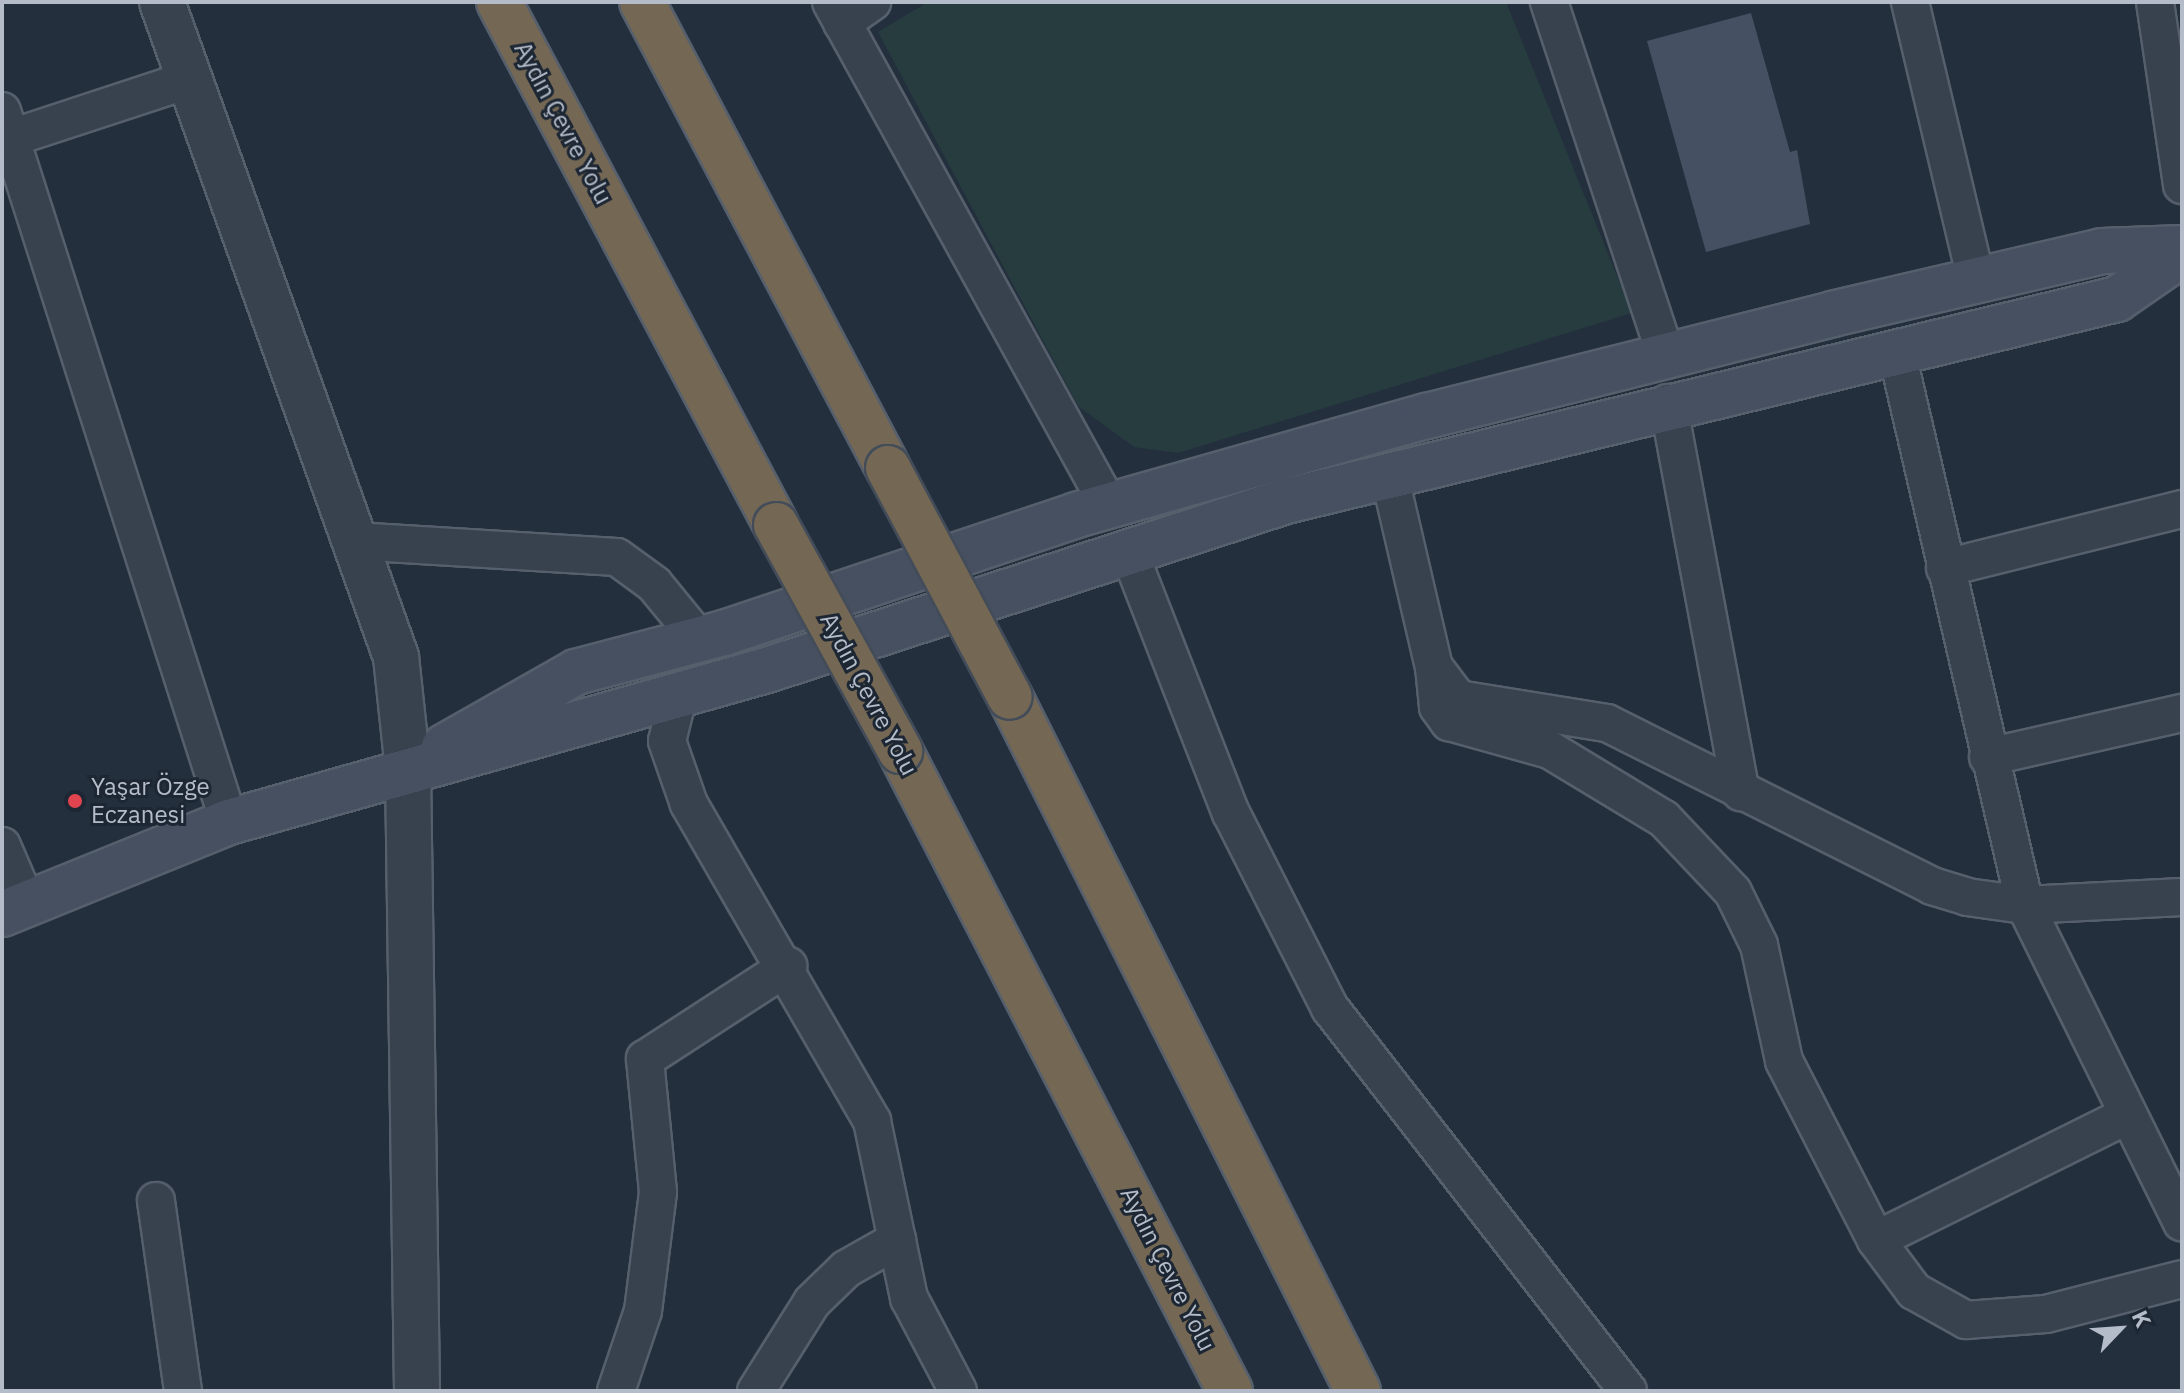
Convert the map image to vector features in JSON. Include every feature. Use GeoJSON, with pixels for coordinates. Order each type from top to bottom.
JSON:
{"type":"FeatureCollection","features":[{"type":"Feature","properties":{"kind":"highway","name":"Aydın Çevre Yolu"},"geometry":{"type":"LineString","coordinates":[[499,2],[776,525],[900,751],[1230,1391]]}},
{"type":"Feature","properties":{"kind":"highway"},"geometry":{"type":"LineString","coordinates":[[642,2],[1010,697],[1358,1391]]}},
{"type":"Feature","properties":{"kind":"main road"},"geometry":{"type":"LineString","coordinates":[[408,770],[576,672],[699,639],[1109,506],[1666,356],[1976,280],[2102,251],[2182,251]]}},
{"type":"Feature","properties":{"kind":"main road"},"geometry":{"type":"LineString","coordinates":[[15,909],[229,822],[678,697],[1129,552],[1389,474],[1668,403],[2117,299],[2182,251]]}},
{"type":"Feature","properties":{"kind":"main road"},"geometry":{"type":"LineString","coordinates":[[1666,356],[1668,403]]}},
{"type":"Feature","properties":{"kind":"street"},"geometry":{"type":"LineString","coordinates":[[162,2],[396,657],[408,770],[417,1391]]}},
{"type":"Feature","properties":{"kind":"street"},"geometry":{"type":"LineString","coordinates":[[872,2],[837,12],[1109,506]]}},
{"type":"Feature","properties":{"kind":"street"},"geometry":{"type":"LineString","coordinates":[[1549,2],[1666,356]]}},
{"type":"Feature","properties":{"kind":"street"},"geometry":{"type":"LineString","coordinates":[[1910,2],[1976,280]]}},
{"type":"Feature","properties":{"kind":"street"},"geometry":{"type":"LineString","coordinates":[[2155,2],[2182,185]]}},
{"type":"Feature","properties":{"kind":"street"},"geometry":{"type":"LineString","coordinates":[[190,79],[6,124],[229,822]]}},
{"type":"Feature","properties":{"kind":"street"},"geometry":{"type":"LineString","coordinates":[[1896,349],[1988,757],[2025,905],[2182,1222]]}},
{"type":"Feature","properties":{"kind":"street"},"geometry":{"type":"LineString","coordinates":[[1668,403],[1741,792]]}},
{"type":"Feature","properties":{"kind":"street"},"geometry":{"type":"LineString","coordinates":[[1389,474],[1434,667],[1438,707],[1449,722],[1563,758],[1664,819],[1733,892],[1759,945],[1784,1061],[1876,1240],[1914,1291],[1966,1320],[2046,1314],[2182,1279]]}},
{"type":"Feature","properties":{"kind":"street"},"geometry":{"type":"LineString","coordinates":[[1945,568],[2182,509]]}},
{"type":"Feature","properties":{"kind":"street"},"geometry":{"type":"LineString","coordinates":[[354,541],[617,557],[654,584],[699,639]]}},
{"type":"Feature","properties":{"kind":"street"},"geometry":{"type":"LineString","coordinates":[[1129,552],[1231,813],[1330,1008],[1628,1391]]}},
{"type":"Feature","properties":{"kind":"street"},"geometry":{"type":"LineString","coordinates":[[1434,667],[1458,699],[1607,723],[1741,792],[1860,844],[1932,886],[2025,905],[2182,897]]}},
{"type":"Feature","properties":{"kind":"street"},"geometry":{"type":"LineString","coordinates":[[678,697],[667,741],[689,804],[788,966],[872,1121],[909,1298],[958,1391]]}},
{"type":"Feature","properties":{"kind":"street"},"geometry":{"type":"LineString","coordinates":[[1988,757],[2182,713]]}},
{"type":"Feature","properties":{"kind":"street"},"geometry":{"type":"LineString","coordinates":[[2,846],[15,909]]}},
{"type":"Feature","properties":{"kind":"street"},"geometry":{"type":"LineString","coordinates":[[616,1391],[643,1311],[658,1192],[645,1059],[788,966]]}},
{"type":"Feature","properties":{"kind":"street"},"geometry":{"type":"LineString","coordinates":[[1876,1240],[2128,1115]]}},
{"type":"Feature","properties":{"kind":"street"},"geometry":{"type":"LineString","coordinates":[[156,1201],[183,1391]]}},
{"type":"Feature","properties":{"kind":"street"},"geometry":{"type":"LineString","coordinates":[[756,1391],[812,1302],[846,1269],[897,1240]]}},
{"type":"Feature","properties":{"kind":"green space"},"geometry":{"type":"Polygon","coordinates":[[[928,2],[1506,2],[1632,313],[1178,453],[1134,447],[1078,406],[878,32],[928,2]]]}},
{"type":"Feature","properties":{"kind":"building"},"geometry":{"type":"Polygon","coordinates":[[[1751,13],[1790,152],[1797,150],[1810,224],[1706,252],[1647,41],[1751,13]]]}},
{"type":"Feature","properties":{"kind":"place","name":"Yaşar Özge Eczanesi"},"geometry":{"type":"Point","coordinates":[75,801]}}]}
